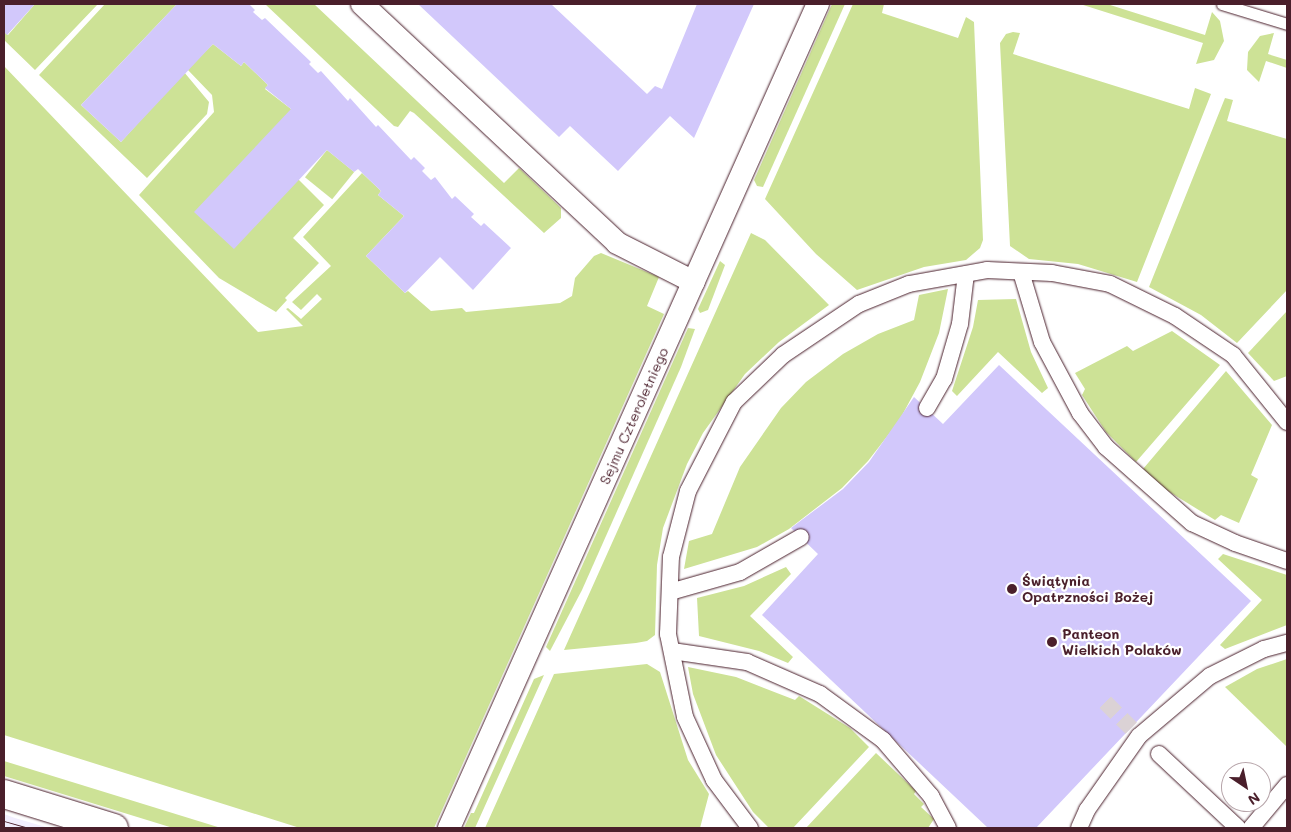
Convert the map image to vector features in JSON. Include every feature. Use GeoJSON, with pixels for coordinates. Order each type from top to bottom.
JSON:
{"type":"FeatureCollection","features":[{"type":"Feature","properties":{"kind":"street"},"geometry":{"type":"LineString","coordinates":[[362,4],[617,243],[694,282]]}},
{"type":"Feature","properties":{"kind":"street","name":"Sejmu Czteroletniego"},"geometry":{"type":"LineString","coordinates":[[449,828],[818,4]]}},
{"type":"Feature","properties":{"kind":"street"},"geometry":{"type":"LineString","coordinates":[[750,828],[714,780],[685,717],[668,634],[671,557],[688,491],[734,402],[782,355],[859,304],[909,284],[987,270],[1052,273],[1110,284],[1158,306],[1233,355],[1287,422]]}},
{"type":"Feature","properties":{"kind":"street"},"geometry":{"type":"LineString","coordinates":[[1022,272],[1042,342],[1080,413],[1106,447],[1192,523],[1235,543],[1287,561]]}},
{"type":"Feature","properties":{"kind":"street"},"geometry":{"type":"LineString","coordinates":[[927,408],[944,379],[960,324],[966,274]]}},
{"type":"Feature","properties":{"kind":"street"},"geometry":{"type":"LineString","coordinates":[[670,592],[740,572],[801,537]]}},
{"type":"Feature","properties":{"kind":"street"},"geometry":{"type":"LineString","coordinates":[[1079,828],[1087,810],[1144,740],[1210,676],[1264,649],[1287,643]]}},
{"type":"Feature","properties":{"kind":"street"},"geometry":{"type":"LineString","coordinates":[[672,651],[747,662],[820,694],[883,740],[931,796],[948,828]]}},
{"type":"Feature","properties":{"kind":"street"},"geometry":{"type":"LineString","coordinates":[[1144,740],[1238,828]]}},
{"type":"Feature","properties":{"kind":"street"},"geometry":{"type":"LineString","coordinates":[[1252,828],[1287,785]]}},
{"type":"Feature","properties":{"kind":"street"},"geometry":{"type":"LineString","coordinates":[[4,794],[114,828]]}},
{"type":"Feature","properties":{"kind":"lane"},"geometry":{"type":"LineString","coordinates":[[1222,4],[1287,24]]}},
{"type":"Feature","properties":{"kind":"shaded area"},"geometry":{"type":"Polygon","coordinates":[[[4,814],[15,818],[49,828],[4,828],[4,814]]]}},
{"type":"Feature","properties":{"kind":"green space"},"geometry":{"type":"Polygon","coordinates":[[[35,4],[98,4],[35,70],[4,40],[4,32],[8,35],[35,4]]]}},
{"type":"Feature","properties":{"kind":"green space"},"geometry":{"type":"Polygon","coordinates":[[[105,4],[177,4],[81,105],[121,142],[184,72],[209,102],[207,114],[147,178],[39,75],[105,4]]]}},
{"type":"Feature","properties":{"kind":"green space"},"geometry":{"type":"Polygon","coordinates":[[[265,4],[314,4],[504,183],[519,168],[561,208],[561,218],[544,233],[414,113],[410,111],[398,127],[394,126],[265,4]]]}},
{"type":"Feature","properties":{"kind":"green space"},"geometry":{"type":"Polygon","coordinates":[[[832,4],[845,4],[763,187],[757,186],[754,180],[832,4]]]}},
{"type":"Feature","properties":{"kind":"green space"},"geometry":{"type":"Polygon","coordinates":[[[853,4],[884,4],[882,13],[958,38],[966,17],[974,22],[983,240],[980,248],[966,260],[924,267],[857,290],[816,254],[765,199],[853,4]]]}},
{"type":"Feature","properties":{"kind":"green space"},"geometry":{"type":"Polygon","coordinates":[[[1080,4],[1107,4],[1205,35],[1212,12],[1220,21],[1224,41],[1214,60],[1196,64],[1203,43],[1080,4]]]}},
{"type":"Feature","properties":{"kind":"green space"},"geometry":{"type":"Polygon","coordinates":[[[1020,33],[1013,54],[1189,109],[1195,88],[1211,94],[1137,282],[1078,264],[1029,259],[1010,246],[1000,43],[1006,34],[1020,33]]]}},
{"type":"Feature","properties":{"kind":"green space"},"geometry":{"type":"Polygon","coordinates":[[[1274,33],[1268,54],[1287,60],[1287,68],[1266,61],[1259,82],[1247,70],[1248,52],[1260,36],[1274,33]]]}},
{"type":"Feature","properties":{"kind":"green space"},"geometry":{"type":"Polygon","coordinates":[[[213,44],[241,66],[244,62],[268,85],[265,89],[291,109],[298,179],[324,205],[293,238],[319,263],[285,298],[287,300],[276,312],[219,278],[139,195],[214,112],[212,95],[187,69],[213,44]]]}},
{"type":"Feature","properties":{"kind":"green space"},"geometry":{"type":"Polygon","coordinates":[[[4,66],[258,332],[303,326],[286,309],[288,308],[301,319],[322,299],[317,294],[301,310],[292,302],[331,266],[303,237],[362,173],[381,191],[378,195],[404,216],[366,256],[405,293],[408,291],[431,311],[462,308],[466,312],[560,303],[572,296],[575,278],[594,256],[601,253],[659,277],[647,306],[664,314],[434,828],[300,828],[4,735],[4,66]]]}},
{"type":"Feature","properties":{"kind":"green space"},"geometry":{"type":"Polygon","coordinates":[[[1225,98],[1233,100],[1227,121],[1287,139],[1287,290],[1237,343],[1201,315],[1149,287],[1225,98]]]}},
{"type":"Feature","properties":{"kind":"green space"},"geometry":{"type":"Polygon","coordinates":[[[327,150],[354,172],[332,199],[305,177],[327,150]]]}},
{"type":"Feature","properties":{"kind":"green space"},"geometry":{"type":"Polygon","coordinates":[[[751,233],[765,240],[829,305],[779,342],[745,374],[703,433],[687,464],[663,528],[657,565],[655,635],[647,641],[636,643],[564,650],[751,233]]]}},
{"type":"Feature","properties":{"kind":"green space"},"geometry":{"type":"Polygon","coordinates":[[[720,261],[725,265],[708,310],[700,313],[698,309],[720,261]]]}},
{"type":"Feature","properties":{"kind":"green space"},"geometry":{"type":"Polygon","coordinates":[[[948,289],[939,333],[920,382],[899,421],[868,461],[842,488],[789,529],[757,547],[684,569],[689,541],[712,534],[740,467],[781,408],[806,382],[843,354],[878,334],[914,320],[919,295],[948,289]]]}},
{"type":"Feature","properties":{"kind":"green space"},"geometry":{"type":"Polygon","coordinates":[[[1016,299],[1031,352],[1048,388],[1042,393],[998,352],[957,396],[952,391],[973,327],[978,300],[1016,299]]]}},
{"type":"Feature","properties":{"kind":"green space"},"geometry":{"type":"Polygon","coordinates":[[[1287,311],[1287,376],[1274,381],[1248,353],[1287,311]]]}},
{"type":"Feature","properties":{"kind":"green space"},"geometry":{"type":"Polygon","coordinates":[[[688,328],[695,329],[681,367],[582,590],[550,651],[546,647],[688,328]]]}},
{"type":"Feature","properties":{"kind":"green space"},"geometry":{"type":"Polygon","coordinates":[[[1172,331],[1220,365],[1136,462],[1106,432],[1082,395],[1085,389],[1075,373],[1127,346],[1133,351],[1172,331]]]}},
{"type":"Feature","properties":{"kind":"green space"},"geometry":{"type":"Polygon","coordinates":[[[1226,371],[1272,425],[1251,475],[1258,479],[1239,523],[1221,515],[1215,520],[1163,488],[1143,469],[1226,371]]]}},
{"type":"Feature","properties":{"kind":"green space"},"geometry":{"type":"Polygon","coordinates":[[[1223,554],[1287,575],[1287,625],[1225,649],[1220,645],[1262,600],[1218,559],[1223,554]]]}},
{"type":"Feature","properties":{"kind":"green space"},"geometry":{"type":"Polygon","coordinates":[[[786,567],[791,574],[750,616],[793,657],[788,663],[759,651],[699,636],[697,598],[744,586],[786,567]]]}},
{"type":"Feature","properties":{"kind":"green space"},"geometry":{"type":"Polygon","coordinates":[[[1287,659],[1287,747],[1225,687],[1257,669],[1287,659]]]}},
{"type":"Feature","properties":{"kind":"green space"},"geometry":{"type":"Polygon","coordinates":[[[647,664],[660,672],[688,760],[709,794],[700,828],[485,828],[554,674],[647,664]]]}},
{"type":"Feature","properties":{"kind":"green space"},"geometry":{"type":"Polygon","coordinates":[[[688,667],[736,677],[795,700],[799,696],[850,728],[869,747],[793,828],[769,828],[753,812],[716,755],[693,694],[688,667]]]}},
{"type":"Feature","properties":{"kind":"green space"},"geometry":{"type":"Polygon","coordinates":[[[544,675],[475,828],[464,828],[471,813],[474,813],[534,679],[544,675]]]}},
{"type":"Feature","properties":{"kind":"green space"},"geometry":{"type":"Polygon","coordinates":[[[876,753],[916,791],[914,794],[924,804],[921,807],[934,819],[928,828],[806,828],[876,753]]]}},
{"type":"Feature","properties":{"kind":"green space"},"geometry":{"type":"Polygon","coordinates":[[[4,761],[221,828],[173,828],[4,776],[4,761]]]}},
{"type":"Feature","properties":{"kind":"building"},"geometry":{"type":"Polygon","coordinates":[[[4,4],[35,4],[7,35],[4,32],[4,4]]]}},
{"type":"Feature","properties":{"kind":"building"},"geometry":{"type":"Polygon","coordinates":[[[177,4],[249,4],[255,10],[253,12],[262,20],[265,18],[311,62],[309,64],[318,73],[321,71],[348,101],[350,98],[376,127],[378,125],[411,160],[414,157],[425,168],[422,171],[431,180],[435,177],[452,199],[455,196],[474,214],[471,217],[481,226],[484,223],[511,248],[473,290],[440,257],[405,293],[366,256],[404,216],[378,195],[381,191],[358,169],[354,172],[327,150],[234,249],[194,212],[291,109],[265,88],[268,85],[244,62],[241,66],[213,44],[121,142],[81,105],[177,4]]]}},
{"type":"Feature","properties":{"kind":"building"},"geometry":{"type":"Polygon","coordinates":[[[418,4],[551,4],[647,94],[655,86],[662,89],[697,4],[754,4],[694,138],[670,116],[618,171],[570,126],[559,137],[418,4]]]}},
{"type":"Feature","properties":{"kind":"building","name":"Świątynia Opatrzności Bożej"},"geometry":{"type":"Polygon","coordinates":[[[999,365],[1251,601],[1036,828],[988,828],[762,615],[818,554],[791,528],[843,489],[869,462],[914,397],[943,424],[999,365]]]}},
{"type":"Feature","properties":{"kind":"tunnel"},"geometry":{"type":"LineString","coordinates":[[1105,702],[1131,728]]}},
{"type":"Feature","properties":{"kind":"tram line"},"geometry":{"type":"LineString","coordinates":[[4,821],[28,828]]}},
{"type":"Feature","properties":{"kind":"place","name":"Świątynia Opatrzności Bożej"},"geometry":{"type":"Point","coordinates":[1012,589]}},
{"type":"Feature","properties":{"kind":"place","name":"Panteon Wielkich Polaków"},"geometry":{"type":"Point","coordinates":[1052,642]}}]}
